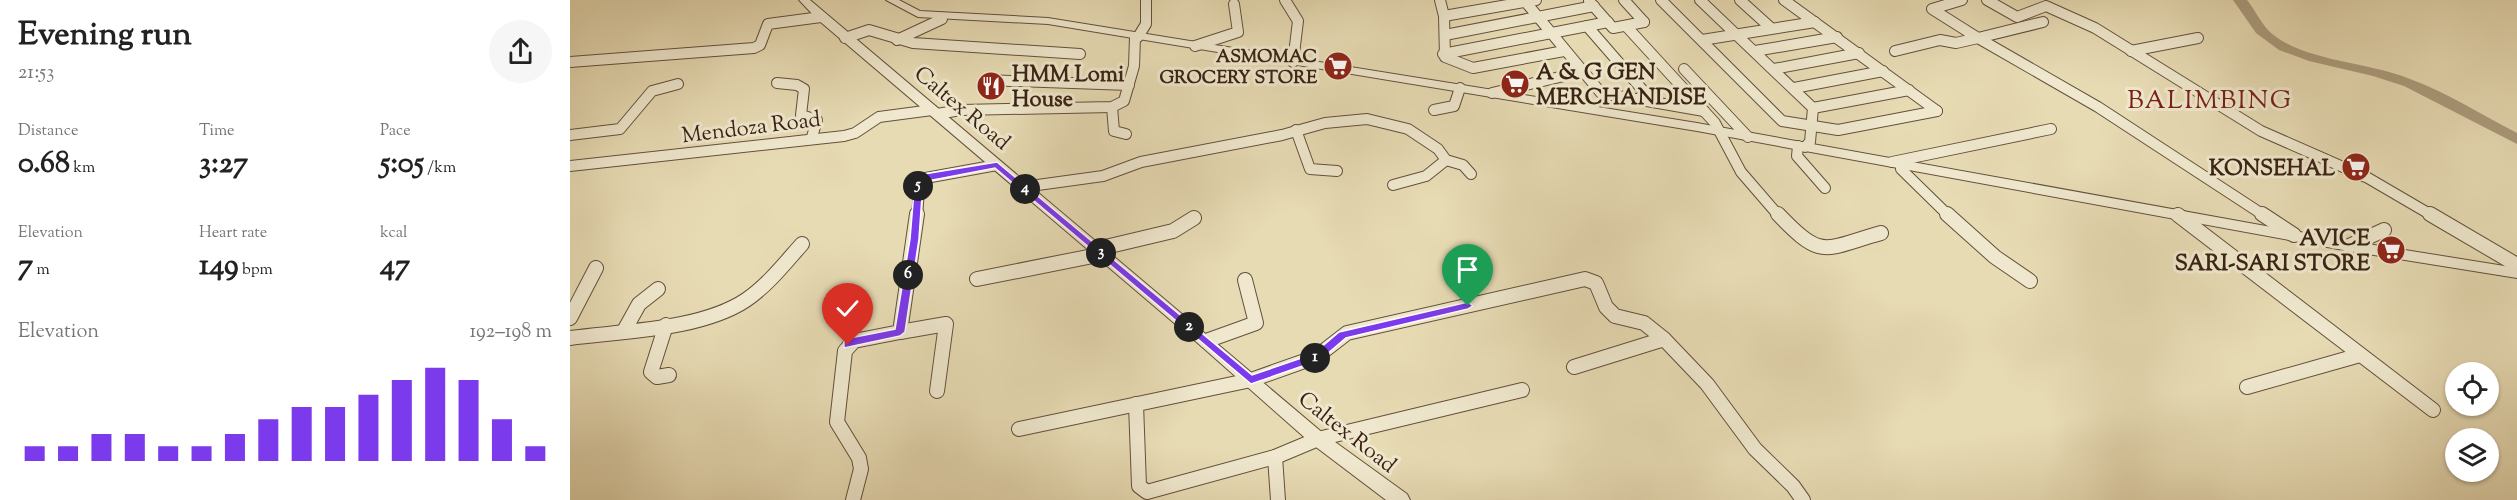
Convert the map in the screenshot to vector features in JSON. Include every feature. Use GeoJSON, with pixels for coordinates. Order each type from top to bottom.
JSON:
{"type":"FeatureCollection","features":[{"type":"Feature","properties":{"kind":"street","name":"Caltex Road"},"geometry":{"type":"LineString","coordinates":[[804,0],[820,17],[1206,341],[1318,439],[1400,500]]}},
{"type":"Feature","properties":{"kind":"street"},"geometry":{"type":"LineString","coordinates":[[891,0],[918,14],[1048,21],[1721,132],[2349,246],[2517,273]]}},
{"type":"Feature","properties":{"kind":"street"},"geometry":{"type":"LineString","coordinates":[[1126,134],[1114,132],[1112,107],[1124,101],[1134,66],[1136,37],[1146,24],[1146,0]]}},
{"type":"Feature","properties":{"kind":"street"},"geometry":{"type":"LineString","coordinates":[[1285,0],[1298,21],[1293,62]]}},
{"type":"Feature","properties":{"kind":"street"},"geometry":{"type":"LineString","coordinates":[[1440,0],[1444,16],[1443,54],[1448,60],[1469,68],[1564,51]]}},
{"type":"Feature","properties":{"kind":"street"},"geometry":{"type":"LineString","coordinates":[[1444,35],[1538,17],[1591,3],[1613,28],[1644,22],[1624,0]]}},
{"type":"Feature","properties":{"kind":"street"},"geometry":{"type":"LineString","coordinates":[[1661,0],[1782,121],[1838,130],[1937,111],[1784,0]]}},
{"type":"Feature","properties":{"kind":"street"},"geometry":{"type":"LineString","coordinates":[[1700,0],[1813,108],[1810,142],[1801,147],[1797,156],[1825,188]]}},
{"type":"Feature","properties":{"kind":"street"},"geometry":{"type":"LineString","coordinates":[[1740,0],[1771,28]]}},
{"type":"Feature","properties":{"kind":"street"},"geometry":{"type":"LineString","coordinates":[[1962,0],[1932,9],[2098,107],[2294,235]]}},
{"type":"Feature","properties":{"kind":"street"},"geometry":{"type":"LineString","coordinates":[[1987,0],[2017,17],[2043,6],[2049,6],[2095,28],[2261,131],[2368,177],[2517,265]]}},
{"type":"Feature","properties":{"kind":"street"},"geometry":{"type":"LineString","coordinates":[[1444,16],[1528,1],[1581,72],[1605,96],[1704,111]]}},
{"type":"Feature","properties":{"kind":"street"},"geometry":{"type":"LineString","coordinates":[[1196,46],[1235,34],[1238,25],[1234,4]]}},
{"type":"Feature","properties":{"kind":"street"},"geometry":{"type":"LineString","coordinates":[[570,62],[754,48],[760,45],[768,24],[820,17]]}},
{"type":"Feature","properties":{"kind":"street"},"geometry":{"type":"LineString","coordinates":[[896,40],[942,19]]}},
{"type":"Feature","properties":{"kind":"street"},"geometry":{"type":"LineString","coordinates":[[1443,54],[1608,22]]}},
{"type":"Feature","properties":{"kind":"street"},"geometry":{"type":"LineString","coordinates":[[1702,40],[1815,22]]}},
{"type":"Feature","properties":{"kind":"street"},"geometry":{"type":"LineString","coordinates":[[1895,51],[1940,40],[1956,43],[2043,22]]}},
{"type":"Feature","properties":{"kind":"street"},"geometry":{"type":"LineString","coordinates":[[1587,26],[1653,102]]}},
{"type":"Feature","properties":{"kind":"street"},"geometry":{"type":"LineString","coordinates":[[1626,26],[1721,132],[1741,172],[1755,191],[1813,246],[1823,249],[1881,233]]}},
{"type":"Feature","properties":{"kind":"street"},"geometry":{"type":"LineString","coordinates":[[845,38],[869,30],[896,40],[1080,54]]}},
{"type":"Feature","properties":{"kind":"street"},"geometry":{"type":"LineString","coordinates":[[1755,51],[1837,37]]}},
{"type":"Feature","properties":{"kind":"street"},"geometry":{"type":"LineString","coordinates":[[2132,51],[2198,38]]}},
{"type":"Feature","properties":{"kind":"street"},"geometry":{"type":"LineString","coordinates":[[1774,69],[1859,53]]}},
{"type":"Feature","properties":{"kind":"street"},"geometry":{"type":"LineString","coordinates":[[1684,69],[1748,137]]}},
{"type":"Feature","properties":{"kind":"street"},"geometry":{"type":"LineString","coordinates":[[1794,88],[1883,71]]}},
{"type":"Feature","properties":{"kind":"street"},"geometry":{"type":"LineString","coordinates":[[1492,93],[1581,72]]}},
{"type":"Feature","properties":{"kind":"street"},"geometry":{"type":"LineString","coordinates":[[985,80],[1129,85]]}},
{"type":"Feature","properties":{"kind":"street"},"geometry":{"type":"LineString","coordinates":[[777,83],[797,85],[804,89],[801,115],[817,118],[812,137]]}},
{"type":"Feature","properties":{"kind":"street"},"geometry":{"type":"LineString","coordinates":[[570,135],[621,129],[652,91],[678,84]]}},
{"type":"Feature","properties":{"kind":"street"},"geometry":{"type":"LineString","coordinates":[[1434,110],[1454,106],[1460,88]]}},
{"type":"Feature","properties":{"kind":"street"},"geometry":{"type":"LineString","coordinates":[[1813,108],[1909,90]]}},
{"type":"Feature","properties":{"kind":"street","name":"Mendoza Road"},"geometry":{"type":"LineString","coordinates":[[570,165],[812,137],[849,135],[879,117],[961,110],[1112,107]]}},
{"type":"Feature","properties":{"kind":"street"},"geometry":{"type":"LineString","coordinates":[[1023,187],[1102,176],[1142,162],[1325,123],[1367,119],[1408,129],[1438,149],[1446,160],[1463,165],[1471,174]]}},
{"type":"Feature","properties":{"kind":"street"},"geometry":{"type":"LineString","coordinates":[[1896,163],[2051,129]]}},
{"type":"Feature","properties":{"kind":"street"},"geometry":{"type":"LineString","coordinates":[[1296,130],[1310,169],[1336,171]]}},
{"type":"Feature","properties":{"kind":"street"},"geometry":{"type":"LineString","coordinates":[[1393,185],[1426,176],[1446,160]]}},
{"type":"Feature","properties":{"kind":"street"},"geometry":{"type":"LineString","coordinates":[[1896,163],[1984,247],[2009,269],[2030,281]]}},
{"type":"Feature","properties":{"kind":"street"},"geometry":{"type":"LineString","coordinates":[[900,332],[915,239],[918,181],[924,177],[997,165]]}},
{"type":"Feature","properties":{"kind":"street"},"geometry":{"type":"LineString","coordinates":[[2178,215],[2189,226],[2433,410]]}},
{"type":"Feature","properties":{"kind":"street"},"geometry":{"type":"LineString","coordinates":[[977,279],[1100,252],[1173,231],[1194,218]]}},
{"type":"Feature","properties":{"kind":"street"},"geometry":{"type":"LineString","coordinates":[[2349,246],[2384,230]]}},
{"type":"Feature","properties":{"kind":"street"},"geometry":{"type":"LineString","coordinates":[[570,338],[666,325],[701,317],[745,301],[802,244]]}},
{"type":"Feature","properties":{"kind":"street"},"geometry":{"type":"LineString","coordinates":[[570,318],[596,268]]}},
{"type":"Feature","properties":{"kind":"street"},"geometry":{"type":"LineString","coordinates":[[1019,429],[1251,380],[1316,357],[1342,335],[1585,279],[1596,283],[1606,307],[1615,315],[1626,320],[1644,323],[1664,339],[1707,384],[1755,449],[1793,486],[1803,500]]}},
{"type":"Feature","properties":{"kind":"street"},"geometry":{"type":"LineString","coordinates":[[1206,341],[1256,323],[1245,280]]}},
{"type":"Feature","properties":{"kind":"street"},"geometry":{"type":"LineString","coordinates":[[624,331],[639,304],[658,290]]}},
{"type":"Feature","properties":{"kind":"street"},"geometry":{"type":"LineString","coordinates":[[853,500],[861,469],[859,458],[837,422],[845,351],[848,345],[854,341],[941,323],[946,324],[937,391]]}},
{"type":"Feature","properties":{"kind":"street"},"geometry":{"type":"LineString","coordinates":[[666,325],[651,372],[657,377],[669,375]]}},
{"type":"Feature","properties":{"kind":"street"},"geometry":{"type":"LineString","coordinates":[[1574,367],[1664,339]]}},
{"type":"Feature","properties":{"kind":"street"},"geometry":{"type":"LineString","coordinates":[[2247,387],[2360,355]]}},
{"type":"Feature","properties":{"kind":"street"},"geometry":{"type":"LineString","coordinates":[[1136,404],[1139,486],[1147,492],[1275,457],[1318,439],[1522,390]]}},
{"type":"Feature","properties":{"kind":"street"},"geometry":{"type":"LineString","coordinates":[[1275,457],[1278,500]]}},
{"type":"Feature","properties":{"kind":"waterway"},"geometry":{"type":"LineString","coordinates":[[2240,0],[2265,35],[2284,47],[2314,58],[2378,72],[2409,83],[2517,139]]}},
{"type":"Feature","properties":{"kind":"place","name":"ASMOMAC GROCERY STORE"},"geometry":{"type":"Point","coordinates":[1338,66]}},
{"type":"Feature","properties":{"kind":"place","name":"A & G GEN MERCHANDISE"},"geometry":{"type":"Point","coordinates":[1515,84]}},
{"type":"Feature","properties":{"kind":"place","name":"HMM Lomi House"},"geometry":{"type":"Point","coordinates":[991,86]}},
{"type":"Feature","properties":{"kind":"place","name":"KONSEHAL"},"geometry":{"type":"Point","coordinates":[2356,167]}},
{"type":"Feature","properties":{"kind":"place","name":"AVICE SARI-SARI STORE"},"geometry":{"type":"Point","coordinates":[2391,250]}},
{"type":"Feature","properties":{"kind":"district","name":"BALIMBING"},"geometry":{"type":"Point","coordinates":[2210,99]}},
{"type":"Feature","properties":{"kind":"route"},"geometry":{"type":"LineString","coordinates":[[848,345],[854,341],[900,332],[915,239],[918,181],[924,177],[997,165],[1251,380],[1316,357],[1342,335],[1468,306]]}}]}
